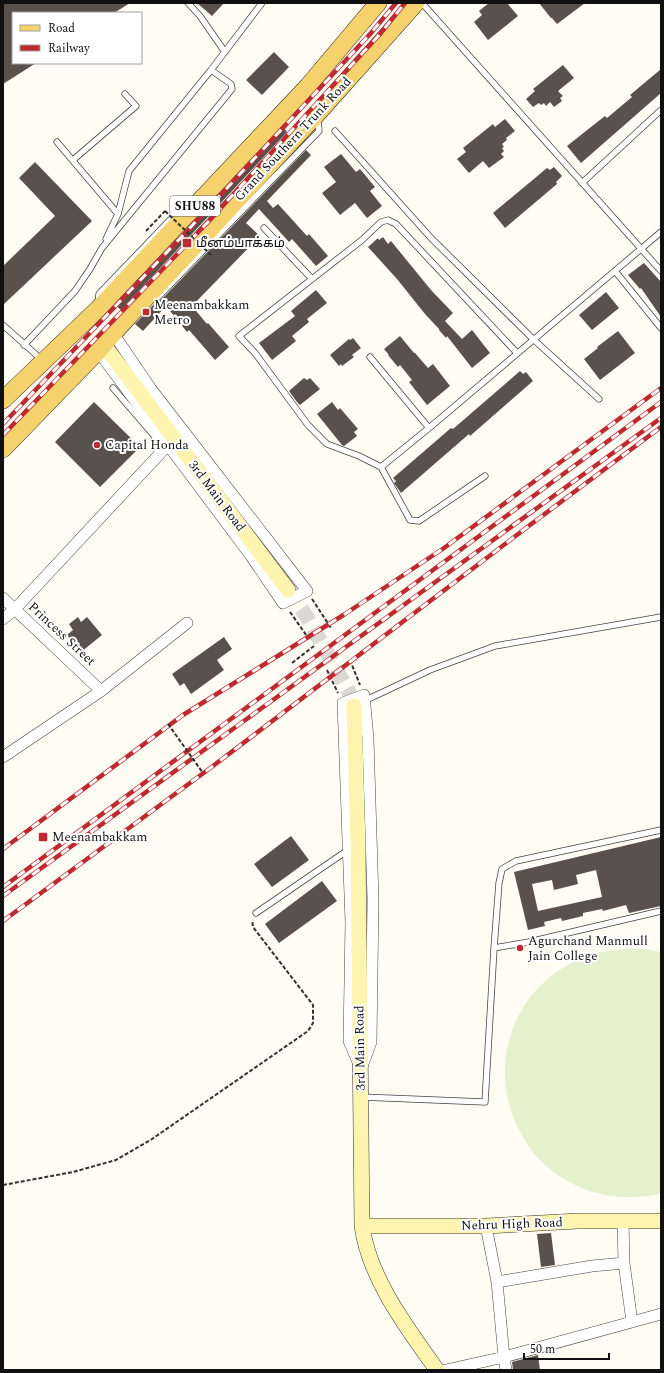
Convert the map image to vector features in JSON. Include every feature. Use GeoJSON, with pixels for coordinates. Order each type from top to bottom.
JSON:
{"type":"FeatureCollection","features":[{"type":"Feature","properties":{"kind":"main road","name":"Grand Southern Trunk Road"},"geometry":{"type":"LineString","coordinates":[[3,400],[98,309],[308,86],[378,3]]}},
{"type":"Feature","properties":{"kind":"main road","name":"Grand Southern Trunk Road"},"geometry":{"type":"LineString","coordinates":[[3,449],[109,339],[318,113],[416,3]]}},
{"type":"Feature","properties":{"kind":"street"},"geometry":{"type":"LineString","coordinates":[[109,339],[151,389],[309,594],[286,600],[251,556],[166,447],[109,339]]}},
{"type":"Feature","properties":{"kind":"street","name":"3rd Main Road"},"geometry":{"type":"LineString","coordinates":[[109,339],[286,600]]}},
{"type":"Feature","properties":{"kind":"street"},"geometry":{"type":"LineString","coordinates":[[3,619],[14,610],[166,447]]}},
{"type":"Feature","properties":{"kind":"street","name":"Princess Street"},"geometry":{"type":"LineString","coordinates":[[3,598],[101,691]]}},
{"type":"Feature","properties":{"kind":"street"},"geometry":{"type":"LineString","coordinates":[[3,758],[101,691],[187,623]]}},
{"type":"Feature","properties":{"kind":"street"},"geometry":{"type":"LineString","coordinates":[[356,701],[348,850],[351,922],[349,1041],[360,1068]]}},
{"type":"Feature","properties":{"kind":"street","name":"3rd Main Road"},"geometry":{"type":"LineString","coordinates":[[356,701],[362,1226],[364,1240],[372,1263],[387,1294],[410,1332],[437,1370]]}},
{"type":"Feature","properties":{"kind":"street","name":"Nehru High Road"},"geometry":{"type":"LineString","coordinates":[[362,1226],[486,1226],[578,1221],[661,1221]]}},
{"type":"Feature","properties":{"kind":"street"},"geometry":{"type":"LineString","coordinates":[[623,1221],[624,1263],[632,1322]]}},
{"type":"Feature","properties":{"kind":"street"},"geometry":{"type":"LineString","coordinates":[[486,1226],[497,1282],[506,1370]]}},
{"type":"Feature","properties":{"kind":"street"},"geometry":{"type":"LineString","coordinates":[[497,1282],[592,1266],[624,1263]]}},
{"type":"Feature","properties":{"kind":"street"},"geometry":{"type":"LineString","coordinates":[[446,1370],[504,1357],[661,1314]]}},
{"type":"Feature","properties":{"kind":"lane"},"geometry":{"type":"LineString","coordinates":[[188,3],[200,16],[225,52]]}},
{"type":"Feature","properties":{"kind":"lane"},"geometry":{"type":"LineString","coordinates":[[24,344],[75,290],[90,269],[118,214],[129,171],[211,70],[262,3]]}},
{"type":"Feature","properties":{"kind":"lane"},"geometry":{"type":"LineString","coordinates":[[422,3],[661,271]]}},
{"type":"Feature","properties":{"kind":"lane"},"geometry":{"type":"LineString","coordinates":[[102,248],[232,89],[231,84],[211,70]]}},
{"type":"Feature","properties":{"kind":"lane"},"geometry":{"type":"LineString","coordinates":[[282,105],[308,86]]}},
{"type":"Feature","properties":{"kind":"lane"},"geometry":{"type":"LineString","coordinates":[[73,160],[136,106],[125,94]]}},
{"type":"Feature","properties":{"kind":"lane"},"geometry":{"type":"LineString","coordinates":[[582,183],[661,110]]}},
{"type":"Feature","properties":{"kind":"lane"},"geometry":{"type":"LineString","coordinates":[[155,300],[319,131],[318,113]]}},
{"type":"Feature","properties":{"kind":"lane"},"geometry":{"type":"LineString","coordinates":[[334,131],[432,238],[533,339],[599,398]]}},
{"type":"Feature","properties":{"kind":"lane"},"geometry":{"type":"LineString","coordinates":[[57,142],[118,214]]}},
{"type":"Feature","properties":{"kind":"lane"},"geometry":{"type":"LineString","coordinates":[[98,309],[99,294],[176,214]]}},
{"type":"Feature","properties":{"kind":"lane"},"geometry":{"type":"LineString","coordinates":[[485,476],[419,521],[410,520],[381,467],[327,444],[308,425],[255,353],[239,336],[362,240],[381,222],[388,220],[396,224],[517,353]]}},
{"type":"Feature","properties":{"kind":"lane"},"geometry":{"type":"LineString","coordinates":[[264,228],[312,279]]}},
{"type":"Feature","properties":{"kind":"lane"},"geometry":{"type":"LineString","coordinates":[[381,467],[661,232]]}},
{"type":"Feature","properties":{"kind":"lane"},"geometry":{"type":"LineString","coordinates":[[615,271],[661,328]]}},
{"type":"Feature","properties":{"kind":"lane"},"geometry":{"type":"LineString","coordinates":[[109,339],[138,317]]}},
{"type":"Feature","properties":{"kind":"lane"},"geometry":{"type":"LineString","coordinates":[[3,325],[44,361]]}},
{"type":"Feature","properties":{"kind":"lane"},"geometry":{"type":"LineString","coordinates":[[370,357],[429,428]]}},
{"type":"Feature","properties":{"kind":"lane"},"geometry":{"type":"LineString","coordinates":[[113,388],[166,447]]}},
{"type":"Feature","properties":{"kind":"lane"},"geometry":{"type":"LineString","coordinates":[[356,701],[430,670],[495,646],[661,617]]}},
{"type":"Feature","properties":{"kind":"lane"},"geometry":{"type":"LineString","coordinates":[[361,1096],[485,1102],[494,948],[499,883],[502,869],[516,861],[661,830]]}},
{"type":"Feature","properties":{"kind":"lane"},"geometry":{"type":"LineString","coordinates":[[256,913],[348,850]]}},
{"type":"Feature","properties":{"kind":"lane"},"geometry":{"type":"LineString","coordinates":[[494,948],[529,942],[661,911]]}},
{"type":"Feature","properties":{"kind":"path"},"geometry":{"type":"LineString","coordinates":[[165,211],[211,255]]}},
{"type":"Feature","properties":{"kind":"path"},"geometry":{"type":"LineString","coordinates":[[309,594],[331,628]]}},
{"type":"Feature","properties":{"kind":"path"},"geometry":{"type":"LineString","coordinates":[[286,600],[309,639]]}},
{"type":"Feature","properties":{"kind":"path"},"geometry":{"type":"LineString","coordinates":[[292,663],[314,646]]}},
{"type":"Feature","properties":{"kind":"path"},"geometry":{"type":"LineString","coordinates":[[350,660],[356,701]]}},
{"type":"Feature","properties":{"kind":"path"},"geometry":{"type":"LineString","coordinates":[[327,670],[356,701]]}},
{"type":"Feature","properties":{"kind":"path"},"geometry":{"type":"LineString","coordinates":[[168,724],[203,773]]}},
{"type":"Feature","properties":{"kind":"path"},"geometry":{"type":"LineString","coordinates":[[3,1185],[73,1172],[116,1160],[152,1139],[308,1031],[313,1023],[313,1005],[252,927],[252,917],[256,913]]}},
{"type":"Feature","properties":{"kind":"green space"},"geometry":{"type":"Polygon","coordinates":[[[630,948],[661,952],[661,1193],[643,1197],[624,1197],[596,1193],[567,1181],[549,1168],[533,1152],[521,1134],[510,1108],[505,1082],[506,1056],[512,1030],[523,1007],[539,987],[560,970],[585,957],[602,952],[630,948]]]}},
{"type":"Feature","properties":{"kind":"building"},"geometry":{"type":"Polygon","coordinates":[[[3,3],[130,3],[116,12],[12,12],[12,64],[34,64],[3,84],[3,3]]]}},
{"type":"Feature","properties":{"kind":"building"},"geometry":{"type":"Polygon","coordinates":[[[197,3],[224,3],[212,16],[197,3]]]}},
{"type":"Feature","properties":{"kind":"building"},"geometry":{"type":"Polygon","coordinates":[[[489,3],[507,3],[518,16],[488,40],[474,22],[482,15],[479,11],[489,3]]]}},
{"type":"Feature","properties":{"kind":"building"},"geometry":{"type":"Polygon","coordinates":[[[539,3],[585,3],[557,24],[539,3]]]}},
{"type":"Feature","properties":{"kind":"building"},"geometry":{"type":"Polygon","coordinates":[[[274,52],[289,67],[262,95],[246,80],[274,52]]]}},
{"type":"Feature","properties":{"kind":"building"},"geometry":{"type":"Polygon","coordinates":[[[563,65],[574,78],[558,91],[563,96],[560,98],[562,101],[554,107],[550,102],[546,106],[544,103],[541,105],[539,103],[533,107],[526,99],[535,91],[533,89],[563,65]]]}},
{"type":"Feature","properties":{"kind":"building"},"geometry":{"type":"Polygon","coordinates":[[[661,69],[661,93],[581,163],[567,146],[605,116],[607,118],[632,97],[630,95],[661,69]]]}},
{"type":"Feature","properties":{"kind":"building"},"geometry":{"type":"Polygon","coordinates":[[[505,119],[515,131],[506,138],[507,140],[502,144],[504,151],[501,154],[504,157],[489,168],[483,161],[469,173],[457,159],[466,152],[463,148],[493,124],[495,127],[505,119]]]}},
{"type":"Feature","properties":{"kind":"building"},"geometry":{"type":"Polygon","coordinates":[[[283,127],[287,132],[121,310],[115,305],[283,127]]]}},
{"type":"Feature","properties":{"kind":"building"},"geometry":{"type":"Polygon","coordinates":[[[306,150],[311,155],[267,201],[273,208],[278,204],[307,236],[309,234],[328,256],[316,266],[292,239],[289,242],[259,209],[246,223],[260,236],[192,306],[229,347],[215,360],[189,330],[187,332],[166,306],[143,331],[135,324],[158,300],[162,299],[306,150]]]}},
{"type":"Feature","properties":{"kind":"building"},"geometry":{"type":"Polygon","coordinates":[[[341,154],[356,172],[360,169],[375,187],[370,191],[382,206],[367,218],[355,203],[340,215],[322,193],[336,182],[324,167],[341,154]]]}},
{"type":"Feature","properties":{"kind":"building"},"geometry":{"type":"Polygon","coordinates":[[[35,162],[92,221],[3,305],[3,266],[55,216],[19,178],[35,162]]]}},
{"type":"Feature","properties":{"kind":"building"},"geometry":{"type":"Polygon","coordinates":[[[554,167],[562,176],[556,182],[557,184],[505,228],[493,213],[547,168],[550,170],[554,167]]]}},
{"type":"Feature","properties":{"kind":"building"},"geometry":{"type":"Polygon","coordinates":[[[383,237],[388,244],[391,241],[431,290],[453,313],[445,321],[462,339],[472,330],[490,353],[472,368],[447,336],[446,338],[368,247],[378,238],[379,240],[383,237]]]}},
{"type":"Feature","properties":{"kind":"building"},"geometry":{"type":"Polygon","coordinates":[[[644,263],[661,282],[661,317],[641,288],[640,289],[628,275],[644,263]]]}},
{"type":"Feature","properties":{"kind":"building"},"geometry":{"type":"Polygon","coordinates":[[[316,290],[327,303],[307,319],[309,322],[292,336],[296,341],[272,360],[259,343],[295,316],[291,311],[316,290]]]}},
{"type":"Feature","properties":{"kind":"building"},"geometry":{"type":"Polygon","coordinates":[[[606,292],[619,308],[592,330],[579,315],[606,292]]]}},
{"type":"Feature","properties":{"kind":"building"},"geometry":{"type":"Polygon","coordinates":[[[618,331],[635,353],[600,380],[584,359],[618,331]]]}},
{"type":"Feature","properties":{"kind":"building"},"geometry":{"type":"Polygon","coordinates":[[[400,336],[428,368],[433,364],[450,386],[427,405],[409,382],[412,380],[400,365],[398,367],[384,349],[400,336]]]}},
{"type":"Feature","properties":{"kind":"building"},"geometry":{"type":"Polygon","coordinates":[[[353,338],[361,348],[352,355],[354,357],[342,366],[341,364],[339,366],[330,355],[349,339],[350,340],[353,338]]]}},
{"type":"Feature","properties":{"kind":"building"},"geometry":{"type":"Polygon","coordinates":[[[520,371],[523,374],[526,372],[533,381],[401,493],[394,483],[396,481],[393,478],[520,371]]]}},
{"type":"Feature","properties":{"kind":"building"},"geometry":{"type":"Polygon","coordinates":[[[304,378],[307,380],[310,378],[320,389],[300,405],[289,391],[304,378]]]}},
{"type":"Feature","properties":{"kind":"building","name":"Capital Honda"},"geometry":{"type":"Polygon","coordinates":[[[94,402],[140,447],[100,487],[55,442],[94,402]]]}},
{"type":"Feature","properties":{"kind":"building"},"geometry":{"type":"Polygon","coordinates":[[[332,402],[338,410],[340,408],[358,429],[354,432],[357,436],[344,446],[317,414],[332,402]]]}},
{"type":"Feature","properties":{"kind":"building"},"geometry":{"type":"Polygon","coordinates":[[[78,617],[81,622],[87,617],[102,635],[81,652],[67,635],[73,630],[69,624],[78,617]]]}},
{"type":"Feature","properties":{"kind":"building"},"geometry":{"type":"Polygon","coordinates":[[[224,637],[232,649],[217,660],[224,670],[191,694],[184,683],[180,686],[172,674],[224,637]]]}},
{"type":"Feature","properties":{"kind":"building"},"geometry":{"type":"Polygon","coordinates":[[[291,836],[309,860],[272,887],[254,864],[291,836]]]}},
{"type":"Feature","properties":{"kind":"building"},"geometry":{"type":"Polygon","coordinates":[[[661,837],[661,906],[629,913],[626,905],[603,911],[602,909],[583,913],[583,916],[562,921],[561,918],[544,922],[545,926],[528,930],[514,872],[661,837]],[[596,870],[576,875],[578,884],[554,890],[552,880],[532,884],[538,911],[602,897],[596,870]]]}},
{"type":"Feature","properties":{"kind":"building"},"geometry":{"type":"Polygon","coordinates":[[[322,881],[337,901],[279,943],[265,924],[322,881]]]}},
{"type":"Feature","properties":{"kind":"building"},"geometry":{"type":"Polygon","coordinates":[[[551,1233],[555,1265],[541,1267],[537,1234],[551,1233]]]}},
{"type":"Feature","properties":{"kind":"building"},"geometry":{"type":"Polygon","coordinates":[[[538,1355],[540,1370],[513,1370],[512,1362],[538,1355]]]}},
{"type":"Feature","properties":{"kind":"tunnel"},"geometry":{"type":"LineString","coordinates":[[288,590],[307,617],[349,692],[354,706]]}},
{"type":"Feature","properties":{"kind":"railway"},"geometry":{"type":"LineString","coordinates":[[3,424],[188,230],[371,33],[396,3]]}},
{"type":"Feature","properties":{"kind":"railway"},"geometry":{"type":"LineString","coordinates":[[3,435],[208,222],[380,34],[405,3]]}},
{"type":"Feature","properties":{"kind":"railway"},"geometry":{"type":"LineString","coordinates":[[3,849],[183,715],[345,614],[444,548],[661,388]]}},
{"type":"Feature","properties":{"kind":"railway"},"geometry":{"type":"LineString","coordinates":[[3,887],[661,402]]}},
{"type":"Feature","properties":{"kind":"railway"},"geometry":{"type":"LineString","coordinates":[[3,896],[661,418]]}},
{"type":"Feature","properties":{"kind":"railway"},"geometry":{"type":"LineString","coordinates":[[3,921],[213,766],[661,427]]}},
{"type":"Feature","properties":{"kind":"place","name":"மீனம்பாக்கம்"},"geometry":{"type":"Point","coordinates":[187,243]}},
{"type":"Feature","properties":{"kind":"place","name":"Meenambakkam Metro"},"geometry":{"type":"Point","coordinates":[146,312]}},
{"type":"Feature","properties":{"kind":"place","name":"Capital Honda"},"geometry":{"type":"Point","coordinates":[97,445]}},
{"type":"Feature","properties":{"kind":"place","name":"Meenambakkam"},"geometry":{"type":"Point","coordinates":[43,837]}},
{"type":"Feature","properties":{"kind":"place","name":"Agurchand Manmull Jain College"},"geometry":{"type":"Point","coordinates":[520,948]}}]}
